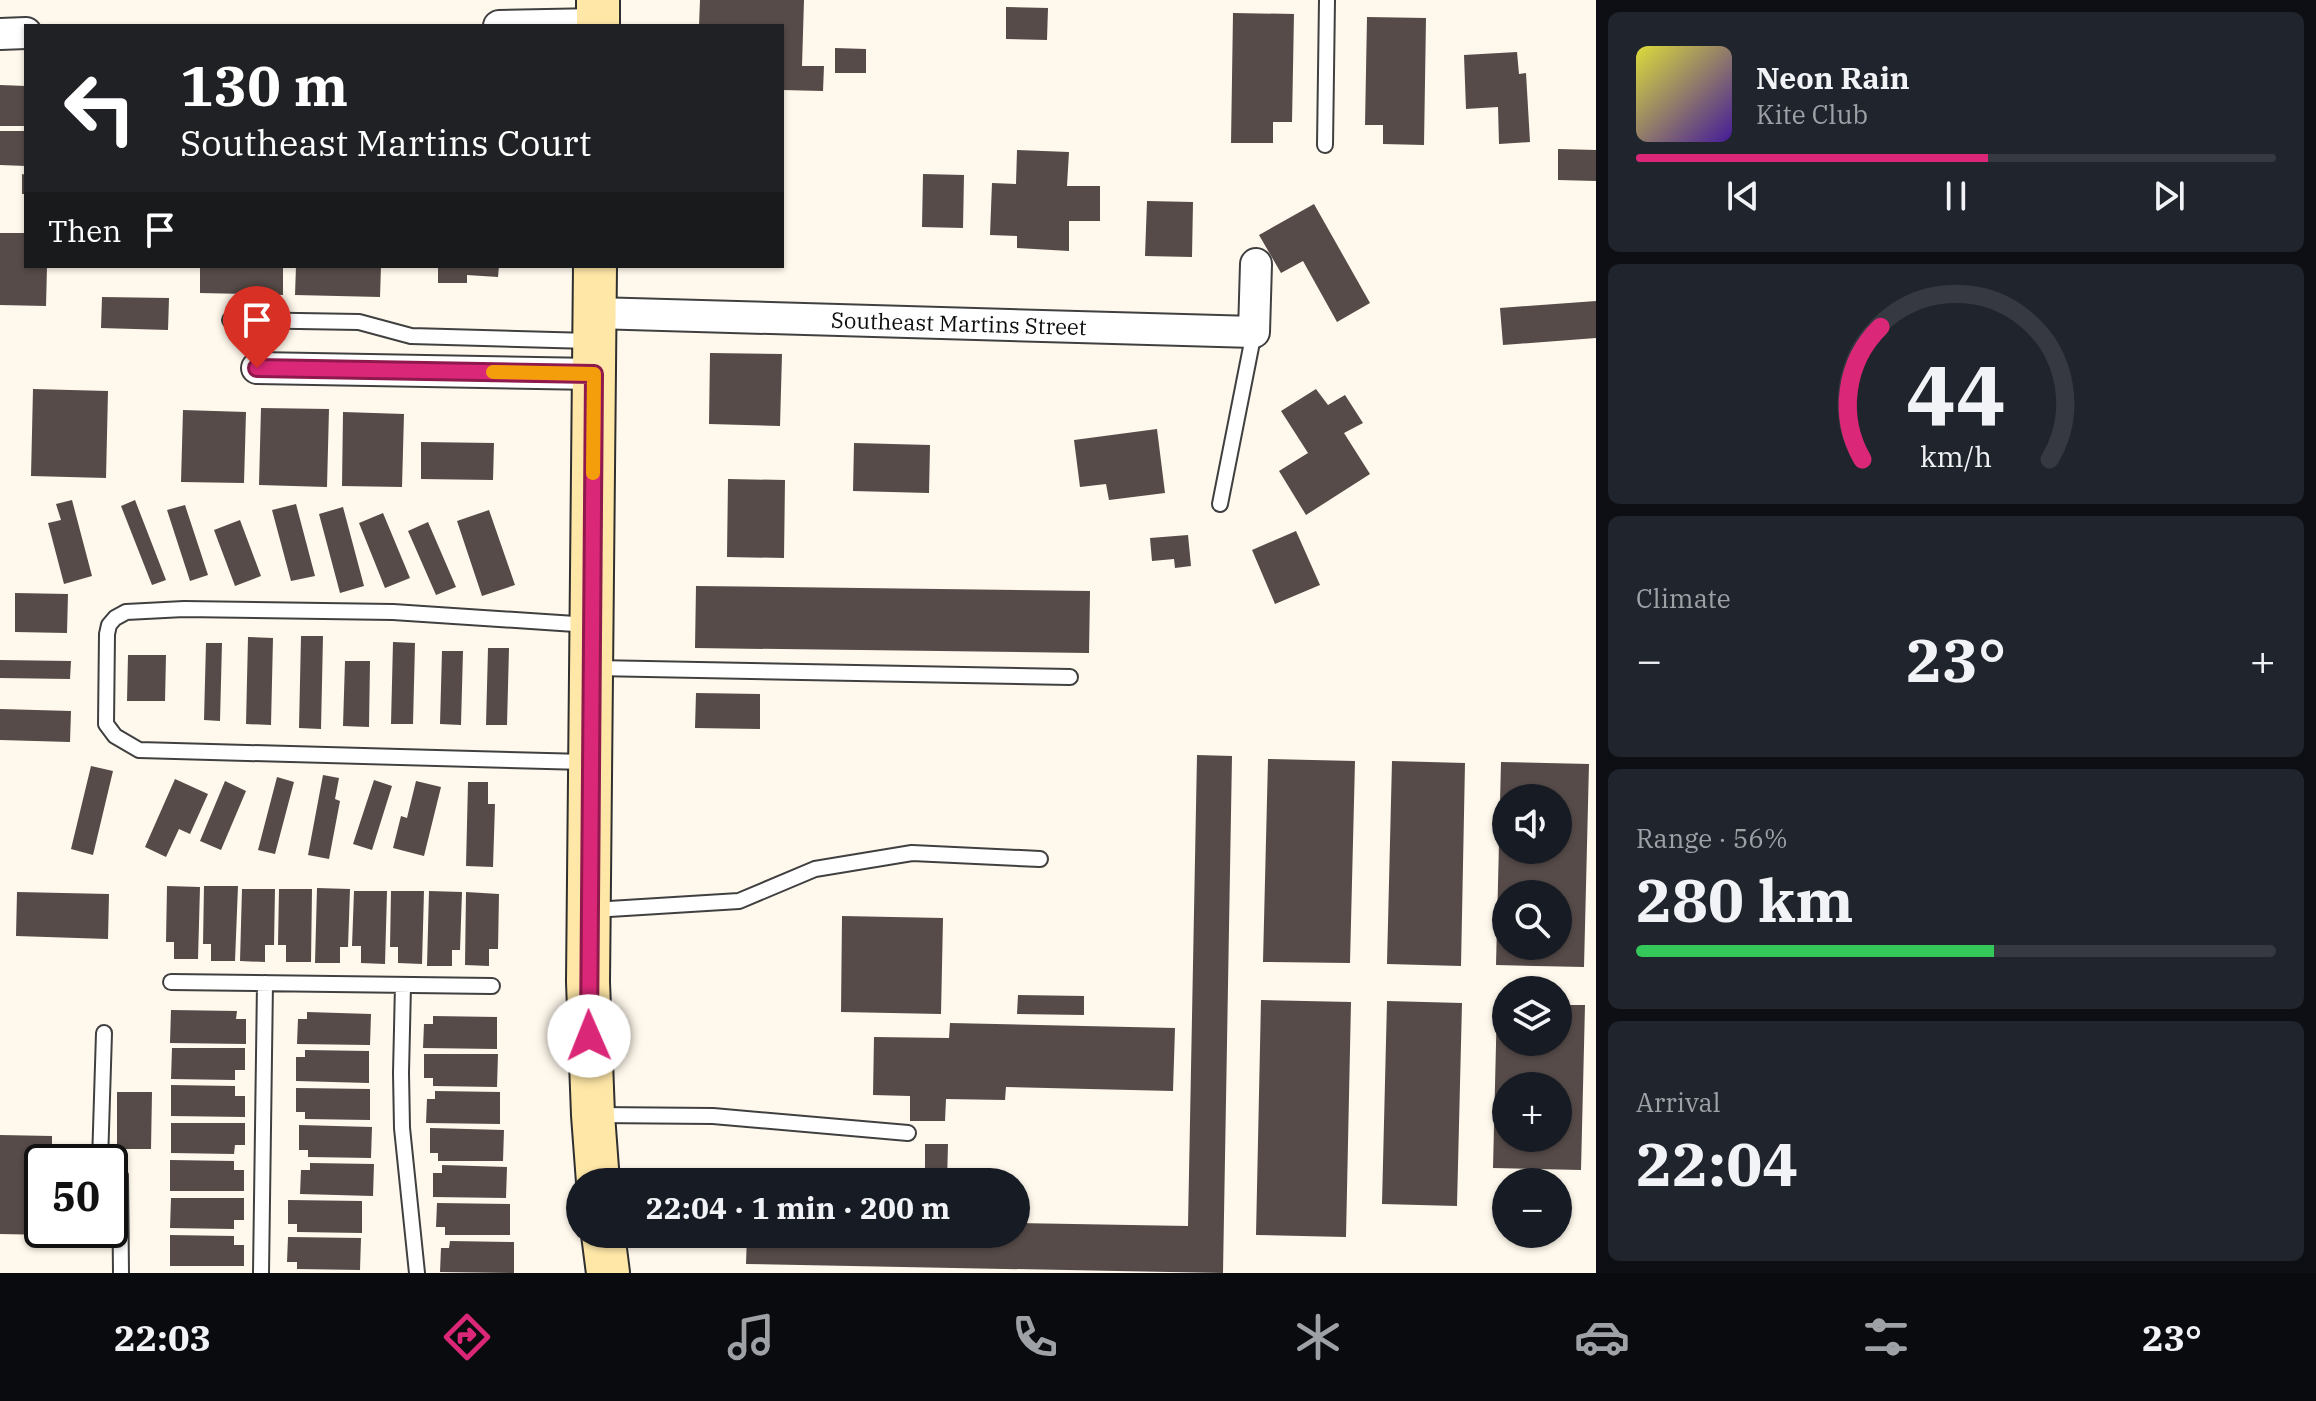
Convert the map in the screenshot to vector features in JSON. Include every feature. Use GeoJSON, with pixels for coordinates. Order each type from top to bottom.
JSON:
{"type":"FeatureCollection","features":[{"type":"Feature","properties":{"kind":"main road"},"geometry":{"type":"LineString","coordinates":[[595,268],[588,982],[597,1168]]}},
{"type":"Feature","properties":{"kind":"main road"},"geometry":{"type":"LineString","coordinates":[[605,1248],[608,1273]]}},
{"type":"Feature","properties":{"kind":"street"},"geometry":{"type":"LineString","coordinates":[[521,24],[598,17]]}},
{"type":"Feature","properties":{"kind":"street"},"geometry":{"type":"LineString","coordinates":[[0,34],[24,33]]}},
{"type":"Feature","properties":{"kind":"street"},"geometry":{"type":"LineString","coordinates":[[1254,332],[1256,264]]}},
{"type":"Feature","properties":{"kind":"street","name":"Southeast Martins Street"},"geometry":{"type":"LineString","coordinates":[[257,368],[594,342],[1254,332]]}},
{"type":"Feature","properties":{"kind":"lane"},"geometry":{"type":"LineString","coordinates":[[1325,145],[1327,0]]}},
{"type":"Feature","properties":{"kind":"lane"},"geometry":{"type":"LineString","coordinates":[[230,320],[359,322],[411,336],[594,342]]}},
{"type":"Feature","properties":{"kind":"lane"},"geometry":{"type":"LineString","coordinates":[[1220,504],[1254,332]]}},
{"type":"Feature","properties":{"kind":"lane"},"geometry":{"type":"LineString","coordinates":[[590,762],[139,750],[115,736],[106,724],[106,695],[109,625],[126,612],[184,609],[393,612],[591,625]]}},
{"type":"Feature","properties":{"kind":"lane"},"geometry":{"type":"LineString","coordinates":[[591,668],[1070,677]]}},
{"type":"Feature","properties":{"kind":"lane"},"geometry":{"type":"LineString","coordinates":[[589,910],[739,901],[815,869],[912,853],[1040,859]]}},
{"type":"Feature","properties":{"kind":"lane"},"geometry":{"type":"LineString","coordinates":[[171,982],[492,986]]}},
{"type":"Feature","properties":{"kind":"lane"},"geometry":{"type":"LineString","coordinates":[[261,1273],[265,983]]}},
{"type":"Feature","properties":{"kind":"lane"},"geometry":{"type":"LineString","coordinates":[[403,985],[402,1128],[417,1273]]}},
{"type":"Feature","properties":{"kind":"lane"},"geometry":{"type":"LineString","coordinates":[[101,1144],[104,1033]]}},
{"type":"Feature","properties":{"kind":"lane"},"geometry":{"type":"LineString","coordinates":[[593,1115],[713,1116],[908,1133]]}},
{"type":"Feature","properties":{"kind":"lane"},"geometry":{"type":"LineString","coordinates":[[121,1248],[121,1273]]}},
{"type":"Feature","properties":{"kind":"building"},"geometry":{"type":"Polygon","coordinates":[[[700,0],[804,0],[802,66],[824,66],[823,91],[784,90],[784,24],[699,24],[700,0]]]}},
{"type":"Feature","properties":{"kind":"building"},"geometry":{"type":"Polygon","coordinates":[[[1006,7],[1048,8],[1047,40],[1006,39],[1006,7]]]}},
{"type":"Feature","properties":{"kind":"building"},"geometry":{"type":"Polygon","coordinates":[[[1233,13],[1294,14],[1292,122],[1273,122],[1273,143],[1231,143],[1233,13]]]}},
{"type":"Feature","properties":{"kind":"building"},"geometry":{"type":"Polygon","coordinates":[[[1367,17],[1426,18],[1424,145],[1383,144],[1383,125],[1365,125],[1367,17]]]}},
{"type":"Feature","properties":{"kind":"building"},"geometry":{"type":"Polygon","coordinates":[[[835,48],[866,49],[866,73],[835,73],[835,48]]]}},
{"type":"Feature","properties":{"kind":"building"},"geometry":{"type":"Polygon","coordinates":[[[1517,52],[1519,74],[1526,73],[1530,142],[1499,144],[1498,107],[1466,109],[1464,55],[1517,52]]]}},
{"type":"Feature","properties":{"kind":"building"},"geometry":{"type":"Polygon","coordinates":[[[0,85],[24,86],[24,126],[0,126],[0,85]]]}},
{"type":"Feature","properties":{"kind":"building"},"geometry":{"type":"Polygon","coordinates":[[[0,131],[24,131],[24,166],[0,165],[0,131]]]}},
{"type":"Feature","properties":{"kind":"building"},"geometry":{"type":"Polygon","coordinates":[[[1558,149],[1596,150],[1596,181],[1558,180],[1558,149]]]}},
{"type":"Feature","properties":{"kind":"building"},"geometry":{"type":"Polygon","coordinates":[[[1017,150],[1069,152],[1067,186],[1100,186],[1100,221],[1069,221],[1069,251],[1017,248],[1017,236],[990,235],[992,183],[1016,184],[1017,150]]]}},
{"type":"Feature","properties":{"kind":"building"},"geometry":{"type":"Polygon","coordinates":[[[923,174],[964,175],[963,228],[922,227],[923,174]]]}},
{"type":"Feature","properties":{"kind":"building"},"geometry":{"type":"Polygon","coordinates":[[[1147,201],[1193,202],[1192,257],[1145,256],[1147,201]]]}},
{"type":"Feature","properties":{"kind":"building"},"geometry":{"type":"Polygon","coordinates":[[[1314,204],[1370,303],[1337,322],[1303,261],[1281,273],[1259,235],[1314,204]]]}},
{"type":"Feature","properties":{"kind":"building"},"geometry":{"type":"Polygon","coordinates":[[[0,233],[24,233],[24,268],[47,268],[46,306],[0,305],[0,233]]]}},
{"type":"Feature","properties":{"kind":"building"},"geometry":{"type":"Polygon","coordinates":[[[200,268],[283,268],[283,295],[200,293],[200,268]]]}},
{"type":"Feature","properties":{"kind":"building"},"geometry":{"type":"Polygon","coordinates":[[[296,268],[381,268],[380,297],[295,295],[296,268]]]}},
{"type":"Feature","properties":{"kind":"building"},"geometry":{"type":"Polygon","coordinates":[[[438,268],[499,268],[498,277],[467,275],[467,283],[438,283],[438,268]]]}},
{"type":"Feature","properties":{"kind":"building"},"geometry":{"type":"Polygon","coordinates":[[[102,297],[169,298],[168,330],[101,328],[102,297]]]}},
{"type":"Feature","properties":{"kind":"building"},"geometry":{"type":"Polygon","coordinates":[[[1596,301],[1596,338],[1503,345],[1500,308],[1596,301]]]}},
{"type":"Feature","properties":{"kind":"building"},"geometry":{"type":"Polygon","coordinates":[[[710,353],[782,354],[780,426],[709,424],[710,353]]]}},
{"type":"Feature","properties":{"kind":"building"},"geometry":{"type":"Polygon","coordinates":[[[33,389],[108,391],[106,478],[31,476],[33,389]]]}},
{"type":"Feature","properties":{"kind":"building"},"geometry":{"type":"Polygon","coordinates":[[[1316,389],[1328,405],[1345,395],[1363,423],[1344,433],[1370,474],[1306,515],[1279,471],[1308,453],[1281,411],[1316,389]]]}},
{"type":"Feature","properties":{"kind":"building"},"geometry":{"type":"Polygon","coordinates":[[[261,408],[329,409],[327,487],[259,485],[261,408]]]}},
{"type":"Feature","properties":{"kind":"building"},"geometry":{"type":"Polygon","coordinates":[[[183,410],[246,412],[244,483],[181,482],[183,410]]]}},
{"type":"Feature","properties":{"kind":"building"},"geometry":{"type":"Polygon","coordinates":[[[343,412],[404,414],[402,487],[342,486],[343,412]]]}},
{"type":"Feature","properties":{"kind":"building"},"geometry":{"type":"Polygon","coordinates":[[[1157,429],[1165,493],[1109,500],[1106,484],[1080,487],[1074,440],[1157,429]]]}},
{"type":"Feature","properties":{"kind":"building"},"geometry":{"type":"Polygon","coordinates":[[[421,442],[494,443],[493,480],[421,479],[421,442]]]}},
{"type":"Feature","properties":{"kind":"building"},"geometry":{"type":"Polygon","coordinates":[[[854,443],[930,445],[929,493],[853,491],[854,443]]]}},
{"type":"Feature","properties":{"kind":"building"},"geometry":{"type":"Polygon","coordinates":[[[728,479],[785,480],[784,558],[727,557],[728,479]]]}},
{"type":"Feature","properties":{"kind":"building"},"geometry":{"type":"Polygon","coordinates":[[[72,500],[92,576],[64,584],[48,523],[61,520],[56,504],[72,500]]]}},
{"type":"Feature","properties":{"kind":"building"},"geometry":{"type":"Polygon","coordinates":[[[135,500],[166,580],[152,585],[121,506],[135,500]]]}},
{"type":"Feature","properties":{"kind":"building"},"geometry":{"type":"Polygon","coordinates":[[[296,504],[315,576],[291,581],[272,510],[296,504]]]}},
{"type":"Feature","properties":{"kind":"building"},"geometry":{"type":"Polygon","coordinates":[[[185,505],[208,575],[190,581],[167,510],[185,505]]]}},
{"type":"Feature","properties":{"kind":"building"},"geometry":{"type":"Polygon","coordinates":[[[343,507],[364,586],[340,593],[319,514],[343,507]]]}},
{"type":"Feature","properties":{"kind":"building"},"geometry":{"type":"Polygon","coordinates":[[[489,510],[515,585],[482,596],[457,521],[489,510]]]}},
{"type":"Feature","properties":{"kind":"building"},"geometry":{"type":"Polygon","coordinates":[[[383,513],[410,578],[385,588],[359,523],[383,513]]]}},
{"type":"Feature","properties":{"kind":"building"},"geometry":{"type":"Polygon","coordinates":[[[240,520],[261,576],[235,586],[214,530],[240,520]]]}},
{"type":"Feature","properties":{"kind":"building"},"geometry":{"type":"Polygon","coordinates":[[[428,522],[456,587],[436,595],[408,531],[428,522]]]}},
{"type":"Feature","properties":{"kind":"building"},"geometry":{"type":"Polygon","coordinates":[[[1296,531],[1320,585],[1275,604],[1252,550],[1296,531]]]}},
{"type":"Feature","properties":{"kind":"building"},"geometry":{"type":"Polygon","coordinates":[[[1188,535],[1191,566],[1175,568],[1174,559],[1152,561],[1150,538],[1188,535]]]}},
{"type":"Feature","properties":{"kind":"building"},"geometry":{"type":"Polygon","coordinates":[[[696,586],[1090,591],[1089,653],[695,648],[696,586]]]}},
{"type":"Feature","properties":{"kind":"building"},"geometry":{"type":"Polygon","coordinates":[[[15,593],[68,594],[67,633],[15,632],[15,593]]]}},
{"type":"Feature","properties":{"kind":"building"},"geometry":{"type":"Polygon","coordinates":[[[301,636],[323,636],[321,729],[299,728],[301,636]]]}},
{"type":"Feature","properties":{"kind":"building"},"geometry":{"type":"Polygon","coordinates":[[[248,637],[273,638],[271,725],[246,724],[248,637]]]}},
{"type":"Feature","properties":{"kind":"building"},"geometry":{"type":"Polygon","coordinates":[[[393,642],[415,643],[413,724],[391,724],[393,642]]]}},
{"type":"Feature","properties":{"kind":"building"},"geometry":{"type":"Polygon","coordinates":[[[206,643],[222,643],[220,721],[204,720],[206,643]]]}},
{"type":"Feature","properties":{"kind":"building"},"geometry":{"type":"Polygon","coordinates":[[[488,648],[509,648],[507,725],[486,725],[488,648]]]}},
{"type":"Feature","properties":{"kind":"building"},"geometry":{"type":"Polygon","coordinates":[[[442,651],[463,651],[461,725],[440,724],[442,651]]]}},
{"type":"Feature","properties":{"kind":"building"},"geometry":{"type":"Polygon","coordinates":[[[128,655],[166,655],[165,701],[127,701],[128,655]]]}},
{"type":"Feature","properties":{"kind":"building"},"geometry":{"type":"Polygon","coordinates":[[[0,660],[71,661],[70,679],[0,678],[0,660]]]}},
{"type":"Feature","properties":{"kind":"building"},"geometry":{"type":"Polygon","coordinates":[[[345,661],[370,661],[369,727],[343,726],[345,661]]]}},
{"type":"Feature","properties":{"kind":"building"},"geometry":{"type":"Polygon","coordinates":[[[696,693],[760,694],[760,729],[695,728],[696,693]]]}},
{"type":"Feature","properties":{"kind":"building"},"geometry":{"type":"Polygon","coordinates":[[[0,709],[71,711],[70,742],[0,740],[0,709]]]}},
{"type":"Feature","properties":{"kind":"building"},"geometry":{"type":"Polygon","coordinates":[[[1197,755],[1232,756],[1223,1273],[746,1264],[747,1248],[1030,1248],[1030,1223],[1188,1226],[1197,755]]]}},
{"type":"Feature","properties":{"kind":"building"},"geometry":{"type":"Polygon","coordinates":[[[1268,759],[1355,761],[1350,963],[1263,962],[1268,759]]]}},
{"type":"Feature","properties":{"kind":"building"},"geometry":{"type":"Polygon","coordinates":[[[1392,761],[1465,763],[1461,966],[1387,964],[1392,761]]]}},
{"type":"Feature","properties":{"kind":"building"},"geometry":{"type":"Polygon","coordinates":[[[1501,762],[1589,764],[1584,967],[1496,965],[1496,960],[1572,960],[1572,880],[1498,880],[1498,864],[1572,864],[1572,784],[1500,784],[1501,762]]]}},
{"type":"Feature","properties":{"kind":"building"},"geometry":{"type":"Polygon","coordinates":[[[91,766],[113,771],[93,855],[71,849],[91,766]]]}},
{"type":"Feature","properties":{"kind":"building"},"geometry":{"type":"Polygon","coordinates":[[[323,775],[339,778],[335,799],[340,801],[329,859],[308,855],[323,775]]]}},
{"type":"Feature","properties":{"kind":"building"},"geometry":{"type":"Polygon","coordinates":[[[277,777],[294,782],[275,854],[258,850],[277,777]]]}},
{"type":"Feature","properties":{"kind":"building"},"geometry":{"type":"Polygon","coordinates":[[[175,779],[208,794],[190,834],[179,829],[166,857],[145,847],[175,779]]]}},
{"type":"Feature","properties":{"kind":"building"},"geometry":{"type":"Polygon","coordinates":[[[374,780],[392,786],[372,850],[353,844],[374,780]]]}},
{"type":"Feature","properties":{"kind":"building"},"geometry":{"type":"Polygon","coordinates":[[[225,781],[246,791],[221,850],[200,841],[225,781]]]}},
{"type":"Feature","properties":{"kind":"building"},"geometry":{"type":"Polygon","coordinates":[[[416,781],[441,787],[424,856],[393,848],[401,816],[407,818],[416,781]]]}},
{"type":"Feature","properties":{"kind":"building"},"geometry":{"type":"Polygon","coordinates":[[[468,782],[488,782],[488,804],[495,804],[493,867],[466,866],[468,782]]]}},
{"type":"Feature","properties":{"kind":"building"},"geometry":{"type":"Polygon","coordinates":[[[167,886],[200,887],[198,959],[174,959],[174,942],[166,942],[167,886]]]}},
{"type":"Feature","properties":{"kind":"building"},"geometry":{"type":"Polygon","coordinates":[[[204,886],[238,886],[235,961],[211,961],[211,944],[203,944],[204,886]]]}},
{"type":"Feature","properties":{"kind":"building"},"geometry":{"type":"Polygon","coordinates":[[[317,888],[350,889],[348,947],[340,947],[340,963],[315,963],[317,888]]]}},
{"type":"Feature","properties":{"kind":"building"},"geometry":{"type":"Polygon","coordinates":[[[242,889],[275,889],[274,945],[265,945],[265,962],[240,961],[242,889]]]}},
{"type":"Feature","properties":{"kind":"building"},"geometry":{"type":"Polygon","coordinates":[[[279,889],[312,889],[311,962],[286,962],[286,945],[278,945],[279,889]]]}},
{"type":"Feature","properties":{"kind":"building"},"geometry":{"type":"Polygon","coordinates":[[[354,891],[387,891],[385,964],[361,963],[361,946],[352,946],[354,891]]]}},
{"type":"Feature","properties":{"kind":"building"},"geometry":{"type":"Polygon","coordinates":[[[391,891],[424,891],[422,964],[398,963],[398,947],[390,947],[391,891]]]}},
{"type":"Feature","properties":{"kind":"building"},"geometry":{"type":"Polygon","coordinates":[[[429,891],[462,892],[460,950],[452,950],[452,966],[427,966],[429,891]]]}},
{"type":"Feature","properties":{"kind":"building"},"geometry":{"type":"Polygon","coordinates":[[[17,892],[109,894],[108,939],[16,936],[17,892]]]}},
{"type":"Feature","properties":{"kind":"building"},"geometry":{"type":"Polygon","coordinates":[[[466,892],[499,894],[498,949],[489,949],[489,966],[465,965],[466,892]]]}},
{"type":"Feature","properties":{"kind":"building"},"geometry":{"type":"Polygon","coordinates":[[[842,916],[943,918],[941,1014],[841,1012],[842,916]]]}},
{"type":"Feature","properties":{"kind":"building"},"geometry":{"type":"Polygon","coordinates":[[[1018,995],[1084,996],[1084,1015],[1017,1014],[1018,995]]]}},
{"type":"Feature","properties":{"kind":"building"},"geometry":{"type":"Polygon","coordinates":[[[1261,1000],[1351,1002],[1346,1237],[1256,1235],[1261,1000]]]}},
{"type":"Feature","properties":{"kind":"building"},"geometry":{"type":"Polygon","coordinates":[[[1387,1001],[1462,1003],[1457,1206],[1382,1204],[1387,1001]]]}},
{"type":"Feature","properties":{"kind":"building"},"geometry":{"type":"Polygon","coordinates":[[[1572,1005],[1585,1005],[1581,1170],[1493,1168],[1493,1152],[1572,1152],[1572,1072],[1495,1072],[1496,1056],[1572,1056],[1572,1005]]]}},
{"type":"Feature","properties":{"kind":"building"},"geometry":{"type":"Polygon","coordinates":[[[171,1010],[237,1011],[236,1019],[246,1019],[246,1044],[170,1043],[171,1010]]]}},
{"type":"Feature","properties":{"kind":"building"},"geometry":{"type":"Polygon","coordinates":[[[307,1012],[371,1014],[370,1045],[297,1044],[298,1019],[307,1019],[307,1012]]]}},
{"type":"Feature","properties":{"kind":"building"},"geometry":{"type":"Polygon","coordinates":[[[433,1016],[497,1017],[497,1049],[423,1048],[424,1024],[433,1024],[433,1016]]]}},
{"type":"Feature","properties":{"kind":"building"},"geometry":{"type":"Polygon","coordinates":[[[950,1023],[1175,1028],[1173,1091],[1006,1087],[1005,1100],[946,1099],[945,1121],[910,1121],[910,1096],[873,1095],[874,1037],[949,1038],[950,1023]]]}},
{"type":"Feature","properties":{"kind":"building"},"geometry":{"type":"Polygon","coordinates":[[[172,1048],[245,1048],[245,1070],[235,1070],[235,1080],[171,1079],[172,1048]]]}},
{"type":"Feature","properties":{"kind":"building"},"geometry":{"type":"Polygon","coordinates":[[[305,1050],[369,1051],[369,1083],[296,1081],[296,1057],[305,1057],[305,1050]]]}},
{"type":"Feature","properties":{"kind":"building"},"geometry":{"type":"Polygon","coordinates":[[[424,1054],[498,1054],[497,1087],[433,1086],[433,1078],[424,1078],[424,1054]]]}},
{"type":"Feature","properties":{"kind":"building"},"geometry":{"type":"Polygon","coordinates":[[[171,1085],[235,1086],[235,1096],[245,1096],[245,1117],[171,1116],[171,1085]]]}},
{"type":"Feature","properties":{"kind":"building"},"geometry":{"type":"Polygon","coordinates":[[[296,1088],[370,1089],[370,1120],[305,1119],[305,1112],[296,1112],[296,1088]]]}},
{"type":"Feature","properties":{"kind":"building"},"geometry":{"type":"Polygon","coordinates":[[[435,1091],[500,1092],[500,1124],[426,1123],[427,1099],[435,1099],[435,1091]]]}},
{"type":"Feature","properties":{"kind":"building"},"geometry":{"type":"Polygon","coordinates":[[[117,1092],[152,1092],[151,1149],[128,1149],[128,1144],[117,1144],[117,1092]]]}},
{"type":"Feature","properties":{"kind":"building"},"geometry":{"type":"Polygon","coordinates":[[[171,1123],[245,1123],[245,1145],[235,1145],[234,1154],[171,1153],[171,1123]]]}},
{"type":"Feature","properties":{"kind":"building"},"geometry":{"type":"Polygon","coordinates":[[[299,1125],[372,1127],[371,1158],[308,1157],[308,1150],[299,1150],[299,1125]]]}},
{"type":"Feature","properties":{"kind":"building"},"geometry":{"type":"Polygon","coordinates":[[[430,1128],[504,1130],[503,1161],[438,1161],[438,1153],[430,1153],[430,1128]]]}},
{"type":"Feature","properties":{"kind":"building"},"geometry":{"type":"Polygon","coordinates":[[[0,1135],[52,1136],[52,1144],[24,1144],[24,1234],[0,1234],[0,1135]]]}},
{"type":"Feature","properties":{"kind":"building"},"geometry":{"type":"Polygon","coordinates":[[[925,1144],[948,1144],[947,1168],[925,1168],[925,1144]]]}},
{"type":"Feature","properties":{"kind":"building"},"geometry":{"type":"Polygon","coordinates":[[[170,1160],[234,1161],[234,1170],[244,1170],[244,1191],[170,1191],[170,1160]]]}},
{"type":"Feature","properties":{"kind":"building"},"geometry":{"type":"Polygon","coordinates":[[[310,1163],[374,1164],[373,1196],[300,1194],[301,1170],[310,1170],[310,1163]]]}},
{"type":"Feature","properties":{"kind":"building"},"geometry":{"type":"Polygon","coordinates":[[[442,1165],[507,1167],[506,1198],[433,1197],[433,1173],[442,1173],[442,1165]]]}},
{"type":"Feature","properties":{"kind":"building"},"geometry":{"type":"Polygon","coordinates":[[[171,1198],[244,1198],[244,1220],[234,1220],[234,1229],[170,1228],[171,1198]]]}},
{"type":"Feature","properties":{"kind":"building"},"geometry":{"type":"Polygon","coordinates":[[[288,1200],[362,1201],[362,1233],[297,1232],[297,1224],[288,1224],[288,1200]]]}},
{"type":"Feature","properties":{"kind":"building"},"geometry":{"type":"Polygon","coordinates":[[[437,1203],[510,1204],[510,1235],[445,1235],[445,1227],[436,1227],[437,1203]]]}},
{"type":"Feature","properties":{"kind":"building"},"geometry":{"type":"Polygon","coordinates":[[[170,1235],[234,1236],[234,1245],[244,1245],[244,1266],[170,1266],[170,1235]]]}},
{"type":"Feature","properties":{"kind":"building"},"geometry":{"type":"Polygon","coordinates":[[[288,1237],[361,1238],[360,1270],[297,1269],[297,1262],[287,1262],[288,1237]]]}},
{"type":"Feature","properties":{"kind":"building"},"geometry":{"type":"Polygon","coordinates":[[[450,1241],[514,1242],[514,1273],[440,1272],[441,1248],[449,1248],[450,1241]]]}},
{"type":"Feature","properties":{"kind":"slow traffic"},"geometry":{"type":"LineString","coordinates":[[493,372],[594,374],[593,473]]}},
{"type":"Feature","properties":{"kind":"route"},"geometry":{"type":"LineString","coordinates":[[257,368],[594,374],[589,1036]]}}]}
